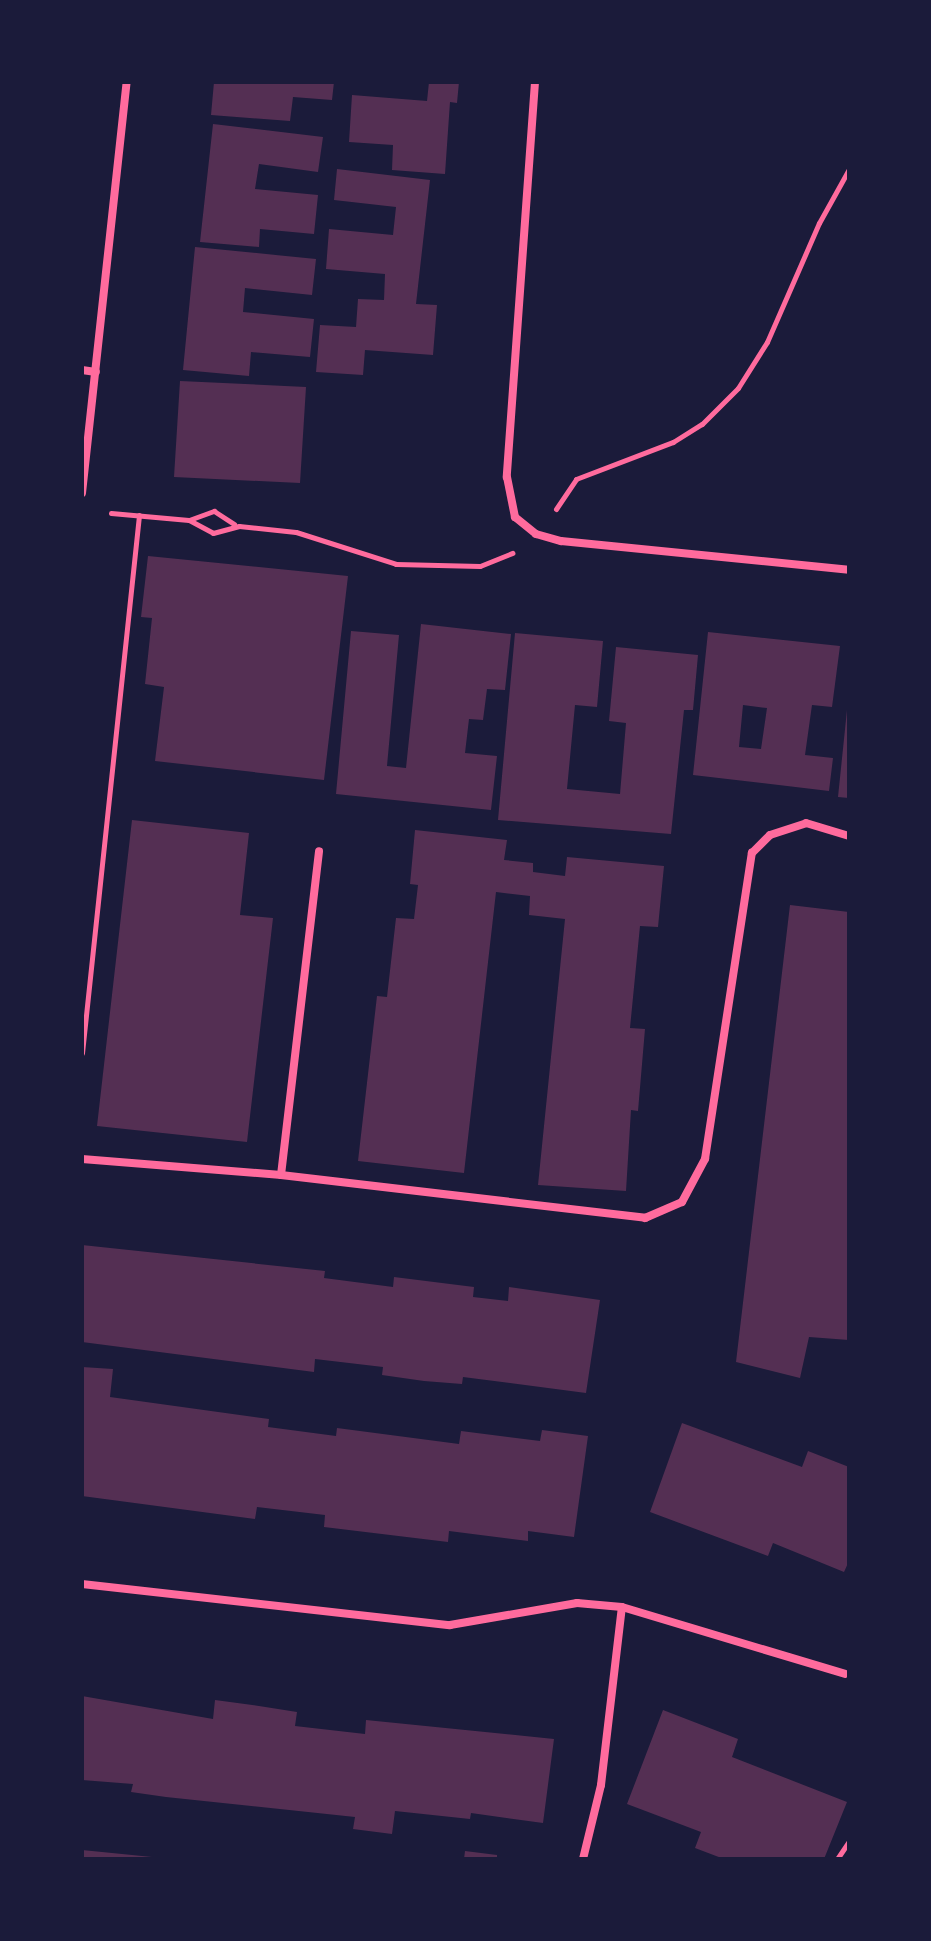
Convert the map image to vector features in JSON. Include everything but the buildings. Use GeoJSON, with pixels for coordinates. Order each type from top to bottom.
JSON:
{"type":"FeatureCollection","features":[{"type":"Feature","properties":{"kind":"street"},"geometry":{"type":"LineString","coordinates":[[82,493],[127,82]]}},
{"type":"Feature","properties":{"kind":"street"},"geometry":{"type":"LineString","coordinates":[[535,82],[507,477],[511,511],[536,534],[849,570]]}},
{"type":"Feature","properties":{"kind":"street"},"geometry":{"type":"LineString","coordinates":[[82,370],[96,372]]}},
{"type":"Feature","properties":{"kind":"street"},"geometry":{"type":"LineString","coordinates":[[82,1159],[281,1175],[645,1218],[682,1202],[705,1159],[752,853],[770,835],[797,825],[823,826],[849,836]]}},
{"type":"Feature","properties":{"kind":"street"},"geometry":{"type":"LineString","coordinates":[[281,1175],[319,851]]}},
{"type":"Feature","properties":{"kind":"street"},"geometry":{"type":"LineString","coordinates":[[82,1584],[450,1625],[577,1603],[622,1607],[845,1674]]}},
{"type":"Feature","properties":{"kind":"street"},"geometry":{"type":"LineString","coordinates":[[583,1859],[601,1785],[622,1607]]}},
{"type":"Feature","properties":{"kind":"path"},"geometry":{"type":"LineString","coordinates":[[111,513],[189,520],[213,533],[239,526],[296,532],[396,564],[441,567],[498,562],[536,534],[576,479],[673,442],[702,424],[738,388],[767,342],[849,169]]}},
{"type":"Feature","properties":{"kind":"path"},"geometry":{"type":"LineString","coordinates":[[189,520],[214,511],[239,526]]}},
{"type":"Feature","properties":{"kind":"path"},"geometry":{"type":"LineString","coordinates":[[82,1053],[139,515]]}},
{"type":"Feature","properties":{"kind":"path"},"geometry":{"type":"LineString","coordinates":[[837,1859],[849,1841]]}}]}
